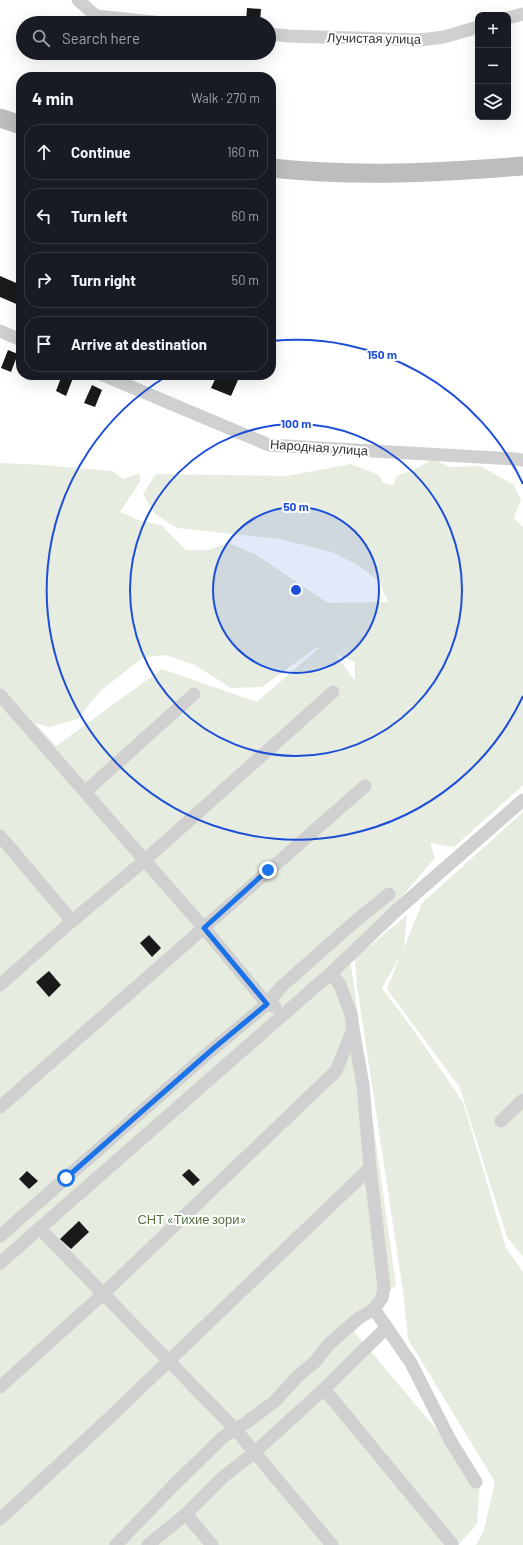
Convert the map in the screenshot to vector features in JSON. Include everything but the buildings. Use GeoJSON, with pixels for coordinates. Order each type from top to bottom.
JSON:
{"type":"FeatureCollection","features":[{"type":"Feature","properties":{"kind":"main road"},"geometry":{"type":"LineString","coordinates":[[0,118],[16,123]]}},
{"type":"Feature","properties":{"kind":"main road"},"geometry":{"type":"LineString","coordinates":[[276,169],[299,171],[378,174],[450,172],[523,166]]}},
{"type":"Feature","properties":{"kind":"street"},"geometry":{"type":"LineString","coordinates":[[78,0],[96,16]]}},
{"type":"Feature","properties":{"kind":"street"},"geometry":{"type":"LineString","coordinates":[[511,17],[523,14]]}},
{"type":"Feature","properties":{"kind":"street","name":"Лучистая улица"},"geometry":{"type":"LineString","coordinates":[[276,35],[420,40],[444,37],[475,28]]}},
{"type":"Feature","properties":{"kind":"street"},"geometry":{"type":"LineString","coordinates":[[0,332],[16,338]]}},
{"type":"Feature","properties":{"kind":"street","name":"Народная улица"},"geometry":{"type":"LineString","coordinates":[[115,380],[269,445],[523,460]]}},
{"type":"Feature","properties":{"kind":"street"},"geometry":{"type":"LineString","coordinates":[[0,985],[145,860],[333,692]]}},
{"type":"Feature","properties":{"kind":"street"},"geometry":{"type":"LineString","coordinates":[[85,792],[194,694]]}},
{"type":"Feature","properties":{"kind":"street"},"geometry":{"type":"LineString","coordinates":[[0,695],[204,928],[267,1004],[282,1008],[285,1011]]}},
{"type":"Feature","properties":{"kind":"street"},"geometry":{"type":"LineString","coordinates":[[0,1107],[365,786]]}},
{"type":"Feature","properties":{"kind":"street"},"geometry":{"type":"LineString","coordinates":[[0,1263],[331,972],[397,910],[523,800]]}},
{"type":"Feature","properties":{"kind":"street"},"geometry":{"type":"LineString","coordinates":[[0,836],[72,922]]}},
{"type":"Feature","properties":{"kind":"street"},"geometry":{"type":"LineString","coordinates":[[0,1236],[214,1048],[267,1004],[281,987],[352,924],[389,894]]}},
{"type":"Feature","properties":{"kind":"street"},"geometry":{"type":"LineString","coordinates":[[116,1545],[223,1437],[236,1430],[274,1402],[299,1375],[314,1362],[328,1345],[359,1318],[374,1309],[382,1298],[384,1287],[362,1085],[351,1014],[340,985],[331,972]]}},
{"type":"Feature","properties":{"kind":"street"},"geometry":{"type":"LineString","coordinates":[[0,1387],[103,1294],[336,1071],[353,1029]]}},
{"type":"Feature","properties":{"kind":"street"},"geometry":{"type":"LineString","coordinates":[[501,1121],[523,1100]]}},
{"type":"Feature","properties":{"kind":"street"},"geometry":{"type":"LineString","coordinates":[[0,1519],[105,1422],[370,1168]]}},
{"type":"Feature","properties":{"kind":"street"},"geometry":{"type":"LineString","coordinates":[[39,1228],[236,1430],[332,1545]]}},
{"type":"Feature","properties":{"kind":"street"},"geometry":{"type":"LineString","coordinates":[[374,1309],[411,1363],[450,1440],[476,1482]]}},
{"type":"Feature","properties":{"kind":"street"},"geometry":{"type":"LineString","coordinates":[[148,1545],[186,1514],[223,1477],[255,1452],[324,1389],[387,1327]]}},
{"type":"Feature","properties":{"kind":"street"},"geometry":{"type":"LineString","coordinates":[[324,1389],[452,1544]]}},
{"type":"Feature","properties":{"kind":"street"},"geometry":{"type":"LineString","coordinates":[[186,1514],[212,1545]]}},
{"type":"Feature","properties":{"kind":"green space","name":"СНТ «Тихие зори»"},"geometry":{"type":"Polygon","coordinates":[[[434,459],[449,467],[480,466],[514,485],[521,500],[514,518],[523,527],[523,785],[454,847],[430,843],[435,858],[350,958],[396,1285],[351,1328],[480,1481],[477,1524],[458,1545],[0,1545],[0,463],[112,471],[123,479],[139,473],[141,480],[120,512],[139,520],[161,525],[186,550],[209,550],[228,543],[255,554],[328,603],[388,602],[379,581],[358,565],[332,552],[279,539],[177,528],[155,514],[143,494],[156,474],[287,476],[351,464],[379,475],[383,483],[394,485],[396,476],[411,471],[434,459]],[[317,647],[262,687],[231,688],[195,665],[165,655],[144,657],[100,691],[78,719],[49,727],[35,723],[56,746],[162,669],[257,702],[319,648],[317,647]],[[336,654],[355,681],[355,662],[336,654]]]}},
{"type":"Feature","properties":{"kind":"green space"},"geometry":{"type":"Polygon","coordinates":[[[523,812],[523,1257],[507,1237],[460,1088],[387,989],[400,956],[382,988],[417,1035],[463,1102],[506,1248],[523,1272],[523,1545],[476,1545],[484,1530],[495,1482],[408,1339],[403,1291],[357,986],[355,958],[407,915],[404,948],[422,903],[523,812]]]}},
{"type":"Feature","properties":{"kind":"route"},"geometry":{"type":"LineString","coordinates":[[66,1178],[214,1048],[267,1004],[204,928],[268,870]]}}]}
